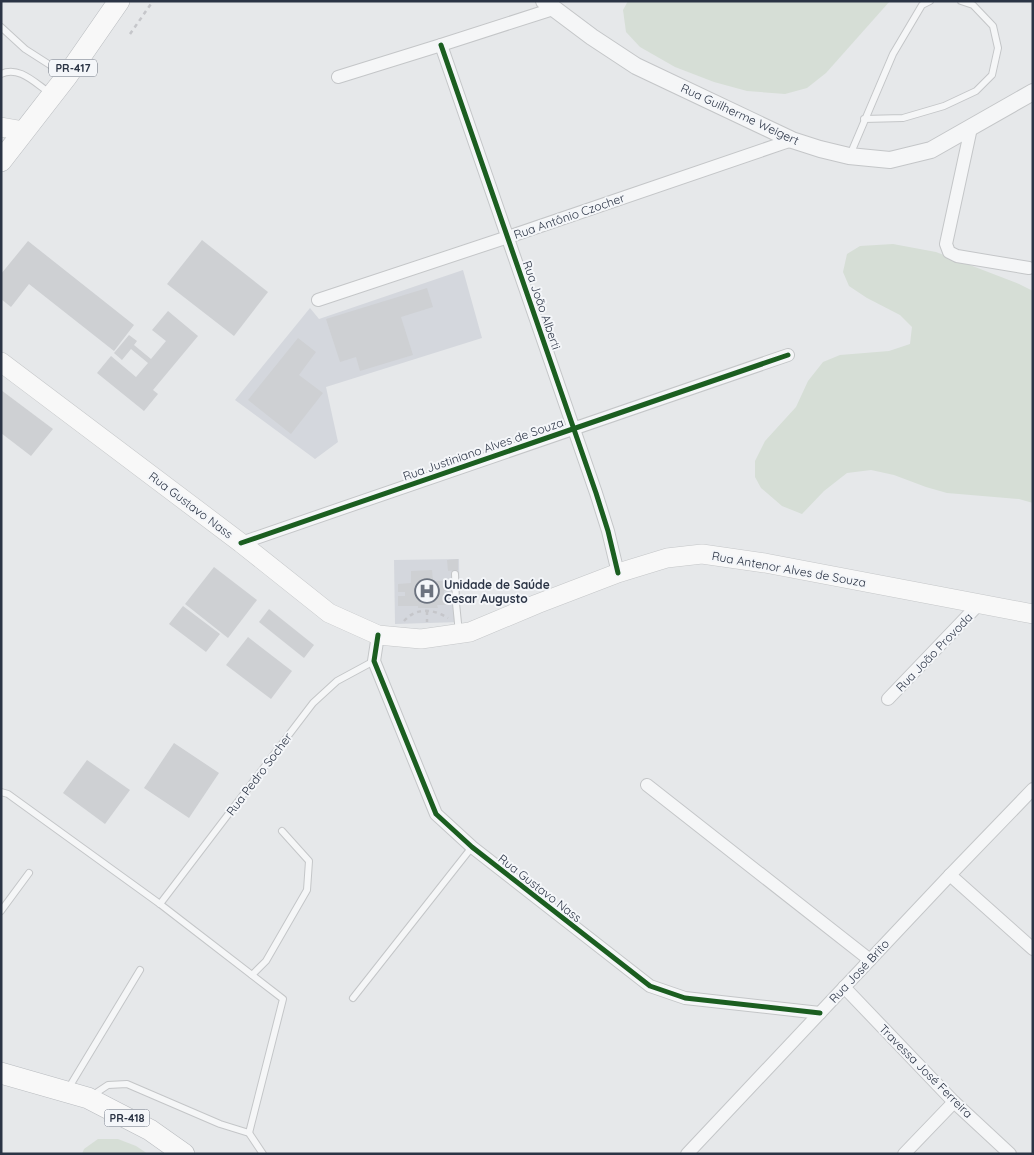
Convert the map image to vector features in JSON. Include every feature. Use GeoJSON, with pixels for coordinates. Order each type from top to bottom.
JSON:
{"type":"FeatureCollection","features":[{"type":"Feature","properties":{"kind":"highway","name":"PR-417"},"geometry":{"type":"LineString","coordinates":[[1,161],[67,76],[119,1]]}},
{"type":"Feature","properties":{"kind":"highway","name":"PR-418"},"geometry":{"type":"LineString","coordinates":[[1,1073],[88,1098],[150,1130],[184,1154]]}},
{"type":"Feature","properties":{"kind":"highway","name":"PR-418"},"geometry":{"type":"LineString","coordinates":[[1,1084],[66,1092]]}},
{"type":"Feature","properties":{"kind":"main road"},"geometry":{"type":"LineString","coordinates":[[1,127],[24,131]]}},
{"type":"Feature","properties":{"kind":"main road","name":"Rua Gustavo Nass"},"geometry":{"type":"LineString","coordinates":[[1,362],[241,543],[330,613],[378,635]]}},
{"type":"Feature","properties":{"kind":"main road","name":"Rua Antenor Alves de Souza"},"geometry":{"type":"LineString","coordinates":[[378,635],[421,639],[470,632],[536,604],[618,573],[667,558],[702,554],[765,563],[1033,614]]}},
{"type":"Feature","properties":{"kind":"street"},"geometry":{"type":"LineString","coordinates":[[338,77],[441,45],[548,5]]}},
{"type":"Feature","properties":{"kind":"street","name":"Rua Guilherme Weigert"},"geometry":{"type":"LineString","coordinates":[[548,5],[636,66],[792,140],[849,156],[890,160],[931,150],[1033,92]]}},
{"type":"Feature","properties":{"kind":"street","name":"Rua João Alberti"},"geometry":{"type":"LineString","coordinates":[[441,45],[608,531],[618,573]]}},
{"type":"Feature","properties":{"kind":"street"},"geometry":{"type":"LineString","coordinates":[[970,128],[946,244],[949,252],[957,256],[1028,268]]}},
{"type":"Feature","properties":{"kind":"street","name":"Rua Antônio Czocher"},"geometry":{"type":"LineString","coordinates":[[318,300],[792,140]]}},
{"type":"Feature","properties":{"kind":"street","name":"Rua Justiniano Alves de Souza"},"geometry":{"type":"LineString","coordinates":[[241,543],[788,355]]}},
{"type":"Feature","properties":{"kind":"street","name":"Rua João Provoda"},"geometry":{"type":"LineString","coordinates":[[888,699],[980,604]]}},
{"type":"Feature","properties":{"kind":"street"},"geometry":{"type":"LineString","coordinates":[[374,661],[378,635]]}},
{"type":"Feature","properties":{"kind":"street","name":"Rua Gustavo Nass"},"geometry":{"type":"LineString","coordinates":[[374,661],[436,814],[472,847],[650,986],[685,998],[820,1013]]}},
{"type":"Feature","properties":{"kind":"street"},"geometry":{"type":"LineString","coordinates":[[647,785],[870,960]]}},
{"type":"Feature","properties":{"kind":"street","name":"Rua José Brito"},"geometry":{"type":"LineString","coordinates":[[687,1154],[950,874],[1033,789]]}},
{"type":"Feature","properties":{"kind":"street"},"geometry":{"type":"LineString","coordinates":[[950,874],[1033,949]]}},
{"type":"Feature","properties":{"kind":"street","name":"Travessa José Ferreira"},"geometry":{"type":"LineString","coordinates":[[844,988],[954,1102],[1010,1154]]}},
{"type":"Feature","properties":{"kind":"street"},"geometry":{"type":"LineString","coordinates":[[904,1154],[954,1102]]}},
{"type":"Feature","properties":{"kind":"lane"},"geometry":{"type":"LineString","coordinates":[[849,156],[893,54],[922,5],[930,1]]}},
{"type":"Feature","properties":{"kind":"lane"},"geometry":{"type":"LineString","coordinates":[[864,119],[903,118],[944,106],[976,91],[992,75],[998,48],[993,26],[972,5],[961,1]]}},
{"type":"Feature","properties":{"kind":"lane"},"geometry":{"type":"LineString","coordinates":[[1,27],[25,49],[67,76]]}},
{"type":"Feature","properties":{"kind":"lane"},"geometry":{"type":"LineString","coordinates":[[1,74],[14,71],[23,74],[52,95]]}},
{"type":"Feature","properties":{"kind":"lane"},"geometry":{"type":"LineString","coordinates":[[455,574],[459,634]]}},
{"type":"Feature","properties":{"kind":"lane","name":"Rua Pedro Socher"},"geometry":{"type":"LineString","coordinates":[[160,904],[313,703],[338,681],[374,661]]}},
{"type":"Feature","properties":{"kind":"lane"},"geometry":{"type":"LineString","coordinates":[[1,792],[8,794],[160,904],[283,999],[249,1133]]}},
{"type":"Feature","properties":{"kind":"lane"},"geometry":{"type":"LineString","coordinates":[[252,975],[266,961],[306,890],[309,861],[282,831]]}},
{"type":"Feature","properties":{"kind":"lane"},"geometry":{"type":"LineString","coordinates":[[353,998],[472,847]]}},
{"type":"Feature","properties":{"kind":"lane"},"geometry":{"type":"LineString","coordinates":[[1,911],[29,873]]}},
{"type":"Feature","properties":{"kind":"lane"},"geometry":{"type":"LineString","coordinates":[[66,1092],[140,970]]}},
{"type":"Feature","properties":{"kind":"lane"},"geometry":{"type":"LineString","coordinates":[[88,1098],[108,1085],[127,1084],[220,1124],[249,1133],[262,1154]]}},
{"type":"Feature","properties":{"kind":"path"},"geometry":{"type":"LineString","coordinates":[[130,34],[153,1]]}},
{"type":"Feature","properties":{"kind":"path"},"geometry":{"type":"LineString","coordinates":[[399,638],[402,625],[406,619],[414,613],[427,611],[440,613],[454,622],[459,634]]}},
{"type":"Feature","properties":{"kind":"shaded area"},"geometry":{"type":"Polygon","coordinates":[[[628,1],[890,1],[826,73],[807,88],[785,94],[747,91],[714,82],[675,67],[640,47],[626,32],[623,10],[628,1]]]}},
{"type":"Feature","properties":{"kind":"shaded area"},"geometry":{"type":"Polygon","coordinates":[[[893,244],[936,252],[1033,291],[1033,503],[1019,499],[947,493],[894,475],[871,470],[847,473],[824,491],[802,514],[782,506],[761,488],[755,477],[755,461],[765,441],[796,407],[808,381],[823,362],[840,355],[889,351],[910,344],[912,327],[900,315],[867,298],[849,286],[843,272],[847,254],[860,246],[893,244]]]}},
{"type":"Feature","properties":{"kind":"shaded area"},"geometry":{"type":"Polygon","coordinates":[[[463,270],[482,338],[326,387],[338,442],[315,459],[235,400],[310,308],[319,319],[463,270]]]}},
{"type":"Feature","properties":{"kind":"shaded area","name":"Unidade de Saúde Cesar Augusto"},"geometry":{"type":"Polygon","coordinates":[[[459,559],[460,622],[395,624],[394,560],[459,559]]]}},
{"type":"Feature","properties":{"kind":"shaded area"},"geometry":{"type":"Polygon","coordinates":[[[98,1139],[118,1139],[136,1146],[148,1154],[82,1154],[84,1149],[98,1139]]]}},
{"type":"Feature","properties":{"kind":"building"},"geometry":{"type":"Polygon","coordinates":[[[202,240],[268,292],[234,336],[167,284],[202,240]]]}},
{"type":"Feature","properties":{"kind":"building"},"geometry":{"type":"Polygon","coordinates":[[[28,241],[134,325],[114,351],[29,284],[11,307],[1,299],[1,274],[28,241]]]}},
{"type":"Feature","properties":{"kind":"building"},"geometry":{"type":"Polygon","coordinates":[[[427,288],[433,307],[401,317],[413,355],[360,371],[356,357],[340,362],[326,319],[427,288]]]}},
{"type":"Feature","properties":{"kind":"building"},"geometry":{"type":"Polygon","coordinates":[[[168,311],[198,336],[153,390],[158,394],[144,411],[97,373],[111,356],[136,377],[148,363],[131,349],[122,360],[114,353],[129,335],[137,341],[134,345],[151,359],[166,341],[152,330],[168,311]]]}},
{"type":"Feature","properties":{"kind":"building"},"geometry":{"type":"Polygon","coordinates":[[[298,338],[316,352],[299,375],[323,393],[291,434],[248,400],[298,338]]]}},
{"type":"Feature","properties":{"kind":"building"},"geometry":{"type":"Polygon","coordinates":[[[1,390],[53,429],[31,456],[1,433],[1,390]]]}},
{"type":"Feature","properties":{"kind":"building"},"geometry":{"type":"Polygon","coordinates":[[[458,559],[458,570],[448,571],[447,560],[458,559]]]}},
{"type":"Feature","properties":{"kind":"building"},"geometry":{"type":"Polygon","coordinates":[[[214,567],[257,600],[228,638],[185,604],[214,567]]]}},
{"type":"Feature","properties":{"kind":"building"},"geometry":{"type":"Polygon","coordinates":[[[432,570],[433,581],[447,581],[447,591],[444,591],[444,595],[447,595],[447,605],[437,605],[438,608],[398,606],[398,596],[405,596],[405,592],[398,592],[398,584],[411,583],[411,571],[432,570]]]}},
{"type":"Feature","properties":{"kind":"building"},"geometry":{"type":"Polygon","coordinates":[[[183,606],[220,634],[206,652],[169,624],[183,606]]]}},
{"type":"Feature","properties":{"kind":"building"},"geometry":{"type":"Polygon","coordinates":[[[269,609],[314,645],[304,658],[259,622],[269,609]]]}},
{"type":"Feature","properties":{"kind":"building"},"geometry":{"type":"Polygon","coordinates":[[[248,637],[292,671],[271,699],[226,665],[248,637]]]}},
{"type":"Feature","properties":{"kind":"building"},"geometry":{"type":"Polygon","coordinates":[[[174,743],[219,773],[189,818],[144,788],[174,743]]]}},
{"type":"Feature","properties":{"kind":"building"},"geometry":{"type":"Polygon","coordinates":[[[87,760],[130,790],[105,824],[63,793],[87,760]]]}},
{"type":"Feature","properties":{"kind":"cycle path"},"geometry":{"type":"LineString","coordinates":[[441,45],[596,493],[618,573]]}},
{"type":"Feature","properties":{"kind":"cycle path"},"geometry":{"type":"LineString","coordinates":[[241,543],[788,355]]}},
{"type":"Feature","properties":{"kind":"cycle path"},"geometry":{"type":"LineString","coordinates":[[378,635],[374,661],[436,814],[472,847],[650,986],[685,998],[820,1013]]}},
{"type":"Feature","properties":{"kind":"place","name":"Unidade de Saúde Cesar Augusto"},"geometry":{"type":"Point","coordinates":[427,591]}}]}
